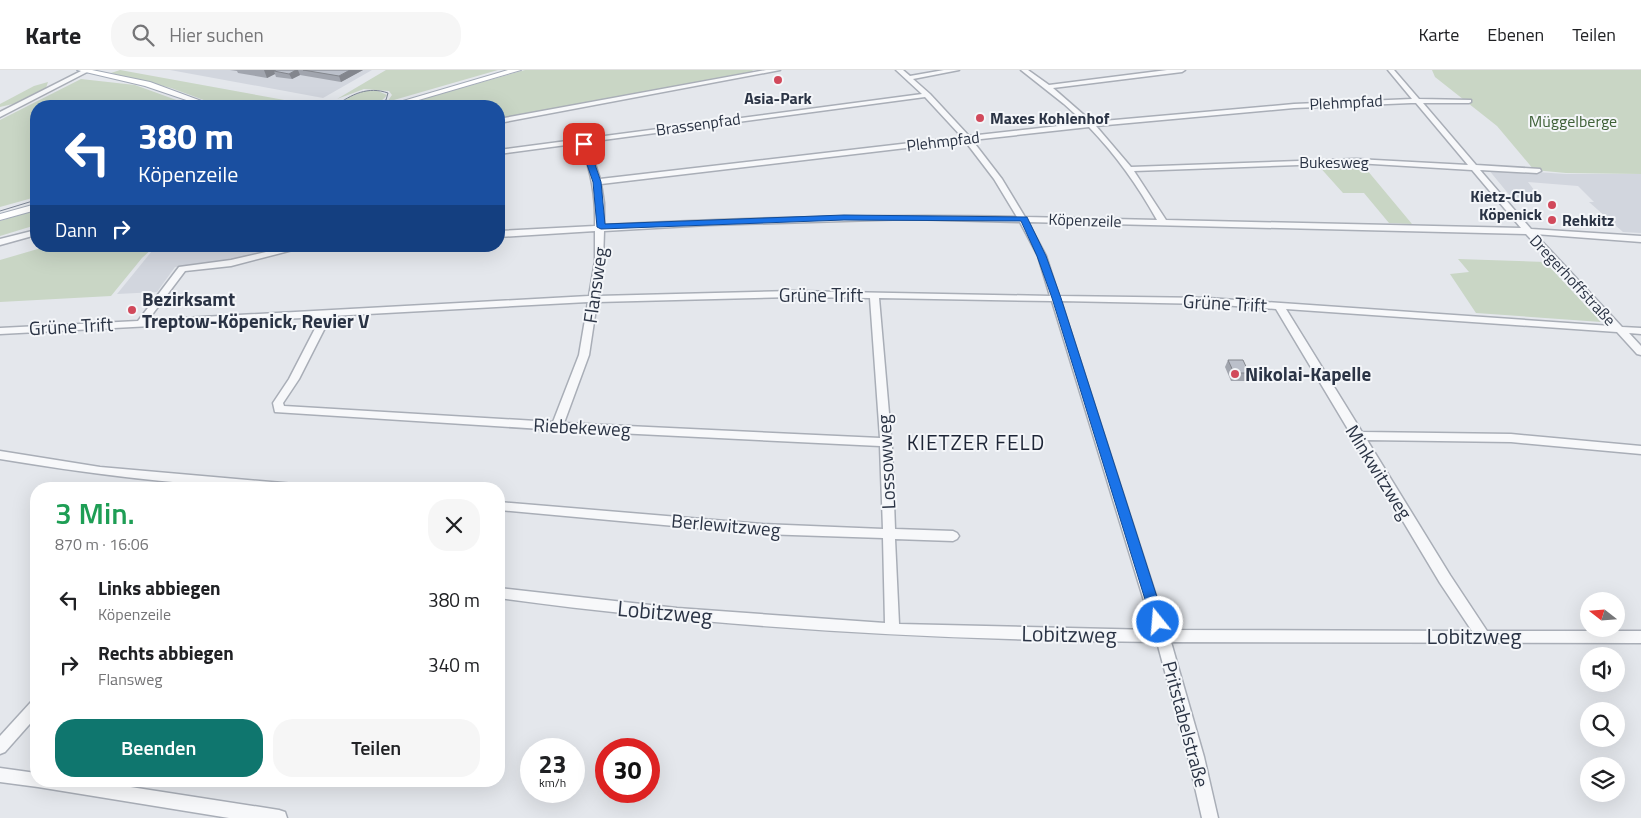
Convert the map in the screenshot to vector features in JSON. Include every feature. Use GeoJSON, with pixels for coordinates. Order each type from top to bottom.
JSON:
{"type":"FeatureCollection","features":[{"type":"Feature","properties":{"kind":"main road"},"geometry":{"type":"LineString","coordinates":[[85,70],[147,84],[194,100]]}},
{"type":"Feature","properties":{"kind":"main road"},"geometry":{"type":"LineString","coordinates":[[411,100],[517,70]]}},
{"type":"Feature","properties":{"kind":"main road"},"geometry":{"type":"LineString","coordinates":[[0,217],[30,209]]}},
{"type":"Feature","properties":{"kind":"street"},"geometry":{"type":"LineString","coordinates":[[0,115],[85,70]]}},
{"type":"Feature","properties":{"kind":"street"},"geometry":{"type":"LineString","coordinates":[[505,120],[772,70]]}},
{"type":"Feature","properties":{"kind":"street","name":"Pritstabelstraße"},"geometry":{"type":"LineString","coordinates":[[899,70],[928,95],[968,138],[1024,218],[1042,256],[1057,298],[1162,636],[1196,757],[1210,818]]}},
{"type":"Feature","properties":{"kind":"street"},"geometry":{"type":"LineString","coordinates":[[908,78],[956,70]]}},
{"type":"Feature","properties":{"kind":"street"},"geometry":{"type":"LineString","coordinates":[[1025,70],[1093,124],[1130,169],[1163,223]]}},
{"type":"Feature","properties":{"kind":"street"},"geometry":{"type":"LineString","coordinates":[[1048,87],[1182,70]]}},
{"type":"Feature","properties":{"kind":"street","name":"Dregerhoffstraße"},"geometry":{"type":"LineString","coordinates":[[1391,70],[1527,230],[1641,352]]}},
{"type":"Feature","properties":{"kind":"street","name":"Brassenpfad"},"geometry":{"type":"LineString","coordinates":[[505,151],[928,95]]}},
{"type":"Feature","properties":{"kind":"street","name":"Plehmpfad"},"geometry":{"type":"LineString","coordinates":[[597,182],[1093,124],[1319,103],[1416,100],[1470,101]]}},
{"type":"Feature","properties":{"kind":"street","name":"Flansweg"},"geometry":{"type":"LineString","coordinates":[[557,426],[584,355],[600,261],[601,227],[597,182],[582,140]]}},
{"type":"Feature","properties":{"kind":"street","name":"Bukesweg"},"geometry":{"type":"LineString","coordinates":[[1130,169],[1356,161],[1537,171]]}},
{"type":"Feature","properties":{"kind":"street","name":"Köpenzeile"},"geometry":{"type":"LineString","coordinates":[[505,234],[601,227],[831,218],[1024,218],[1163,223],[1527,230],[1641,239]]}},
{"type":"Feature","properties":{"kind":"street"},"geometry":{"type":"LineString","coordinates":[[0,242],[30,234]]}},
{"type":"Feature","properties":{"kind":"street"},"geometry":{"type":"LineString","coordinates":[[142,322],[182,269],[232,263],[279,252]]}},
{"type":"Feature","properties":{"kind":"street","name":"Grüne Trift"},"geometry":{"type":"LineString","coordinates":[[0,331],[594,299],[745,295],[1057,298],[1279,305],[1641,331]]}},
{"type":"Feature","properties":{"kind":"street","name":"Lossowweg"},"geometry":{"type":"LineString","coordinates":[[874,296],[886,442],[892,629]]}},
{"type":"Feature","properties":{"kind":"street","name":"Minkwitzweg"},"geometry":{"type":"LineString","coordinates":[[1279,305],[1444,579],[1483,636]]}},
{"type":"Feature","properties":{"kind":"street","name":"Riebekeweg"},"geometry":{"type":"LineString","coordinates":[[328,313],[294,379],[278,403],[279,409],[557,426],[886,442]]}},
{"type":"Feature","properties":{"kind":"street"},"geometry":{"type":"LineString","coordinates":[[1357,436],[1520,439],[1641,450]]}},
{"type":"Feature","properties":{"kind":"street"},"geometry":{"type":"LineString","coordinates":[[0,455],[100,471],[197,482]]}},
{"type":"Feature","properties":{"kind":"street","name":"Berlewitzweg"},"geometry":{"type":"LineString","coordinates":[[505,507],[762,529],[953,536]]}},
{"type":"Feature","properties":{"kind":"street","name":"Lobitzweg"},"geometry":{"type":"LineString","coordinates":[[505,594],[655,612],[892,629],[1162,636],[1641,637]]}},
{"type":"Feature","properties":{"kind":"street"},"geometry":{"type":"LineString","coordinates":[[0,746],[30,714]]}},
{"type":"Feature","properties":{"kind":"street"},"geometry":{"type":"LineString","coordinates":[[0,775],[30,779]]}},
{"type":"Feature","properties":{"kind":"street"},"geometry":{"type":"LineString","coordinates":[[80,787],[279,818]]}},
{"type":"Feature","properties":{"kind":"shaded area"},"geometry":{"type":"Polygon","coordinates":[[[170,70],[372,70],[323,98],[170,70]]]}},
{"type":"Feature","properties":{"kind":"shaded area"},"geometry":{"type":"Polygon","coordinates":[[[1488,169],[1566,174],[1641,174],[1641,233],[1623,232],[1589,202],[1594,202],[1578,186],[1528,182],[1541,199],[1511,197],[1488,169]]]}},
{"type":"Feature","properties":{"kind":"shaded area"},"geometry":{"type":"Polygon","coordinates":[[[151,252],[263,252],[224,262],[175,267],[157,292],[117,294],[151,252]]]}},
{"type":"Feature","properties":{"kind":"green space"},"geometry":{"type":"Polygon","coordinates":[[[120,70],[285,100],[204,100],[171,88],[111,73],[120,70]]]}},
{"type":"Feature","properties":{"kind":"green space"},"geometry":{"type":"Polygon","coordinates":[[[386,70],[498,70],[394,100],[388,100],[392,95],[389,91],[364,89],[337,99],[386,70]]]}},
{"type":"Feature","properties":{"kind":"green space"},"geometry":{"type":"Polygon","coordinates":[[[525,70],[752,70],[757,73],[505,119],[505,100],[419,100],[525,70]]]}},
{"type":"Feature","properties":{"kind":"green space","name":"Müggelberge"},"geometry":{"type":"Polygon","coordinates":[[[1432,70],[1641,70],[1641,174],[1566,173],[1534,170],[1497,126],[1435,77],[1432,70]]]}},
{"type":"Feature","properties":{"kind":"green space"},"geometry":{"type":"Polygon","coordinates":[[[81,79],[135,85],[176,100],[40,100],[81,79]]]}},
{"type":"Feature","properties":{"kind":"green space"},"geometry":{"type":"Polygon","coordinates":[[[48,82],[46,88],[17,103],[0,107],[0,104],[34,86],[48,82]]]}},
{"type":"Feature","properties":{"kind":"green space"},"geometry":{"type":"Polygon","coordinates":[[[365,91],[378,91],[387,95],[382,100],[346,100],[365,91]]]}},
{"type":"Feature","properties":{"kind":"green space"},"geometry":{"type":"Polygon","coordinates":[[[30,105],[30,199],[0,207],[0,120],[30,105]]]}},
{"type":"Feature","properties":{"kind":"green space"},"geometry":{"type":"Polygon","coordinates":[[[1317,164],[1362,164],[1412,224],[1389,223],[1364,193],[1343,193],[1317,164]]]}},
{"type":"Feature","properties":{"kind":"green space"},"geometry":{"type":"Polygon","coordinates":[[[30,212],[30,227],[0,236],[0,221],[30,212]]]}},
{"type":"Feature","properties":{"kind":"green space"},"geometry":{"type":"Polygon","coordinates":[[[30,251],[148,252],[111,296],[0,302],[0,260],[30,251]]]}},
{"type":"Feature","properties":{"kind":"green space"},"geometry":{"type":"Polygon","coordinates":[[[1458,259],[1545,262],[1601,322],[1476,313],[1450,274],[1469,272],[1458,259]]]}},
{"type":"Feature","properties":{"kind":"building"},"geometry":{"type":"Polygon","coordinates":[[[296,70],[289,74],[274,71],[296,70]]]}},
{"type":"Feature","properties":{"kind":"building"},"geometry":{"type":"Polygon","coordinates":[[[303,70],[350,70],[339,76],[303,70]]]}},
{"type":"Feature","properties":{"kind":"building"},"geometry":{"type":"Polygon","coordinates":[[[1228,360],[1243,360],[1249,373],[1234,373],[1228,360]]]}},
{"type":"Feature","properties":{"kind":"tram line"},"geometry":{"type":"LineString","coordinates":[[345,100],[360,92],[374,90],[388,93],[386,100]]}},
{"type":"Feature","properties":{"kind":"tram line"},"geometry":{"type":"LineString","coordinates":[[0,211],[30,202]]}},
{"type":"Feature","properties":{"kind":"place","name":"Asia-Park"},"geometry":{"type":"Point","coordinates":[778,80]}},
{"type":"Feature","properties":{"kind":"place","name":"Maxes Kohlenhof"},"geometry":{"type":"Point","coordinates":[980,118]}},
{"type":"Feature","properties":{"kind":"place","name":"Kietz-Club Köpenick"},"geometry":{"type":"Point","coordinates":[1552,205]}},
{"type":"Feature","properties":{"kind":"place","name":"Rehkitz"},"geometry":{"type":"Point","coordinates":[1552,220]}},
{"type":"Feature","properties":{"kind":"place","name":"Bezirksamt Treptow-Köpenick, Revier V"},"geometry":{"type":"Point","coordinates":[132,310]}},
{"type":"Feature","properties":{"kind":"place","name":"Nikolai-Kapelle"},"geometry":{"type":"Point","coordinates":[1235,374]}},
{"type":"Feature","properties":{"kind":"district","name":"KIETZER FELD"},"geometry":{"type":"Point","coordinates":[976,443]}},
{"type":"Feature","properties":{"kind":"route"},"geometry":{"type":"LineString","coordinates":[[584,144],[597,182],[601,227],[734,220],[844,217],[1024,218],[1042,256],[1057,298],[1158,622]]}}]}
